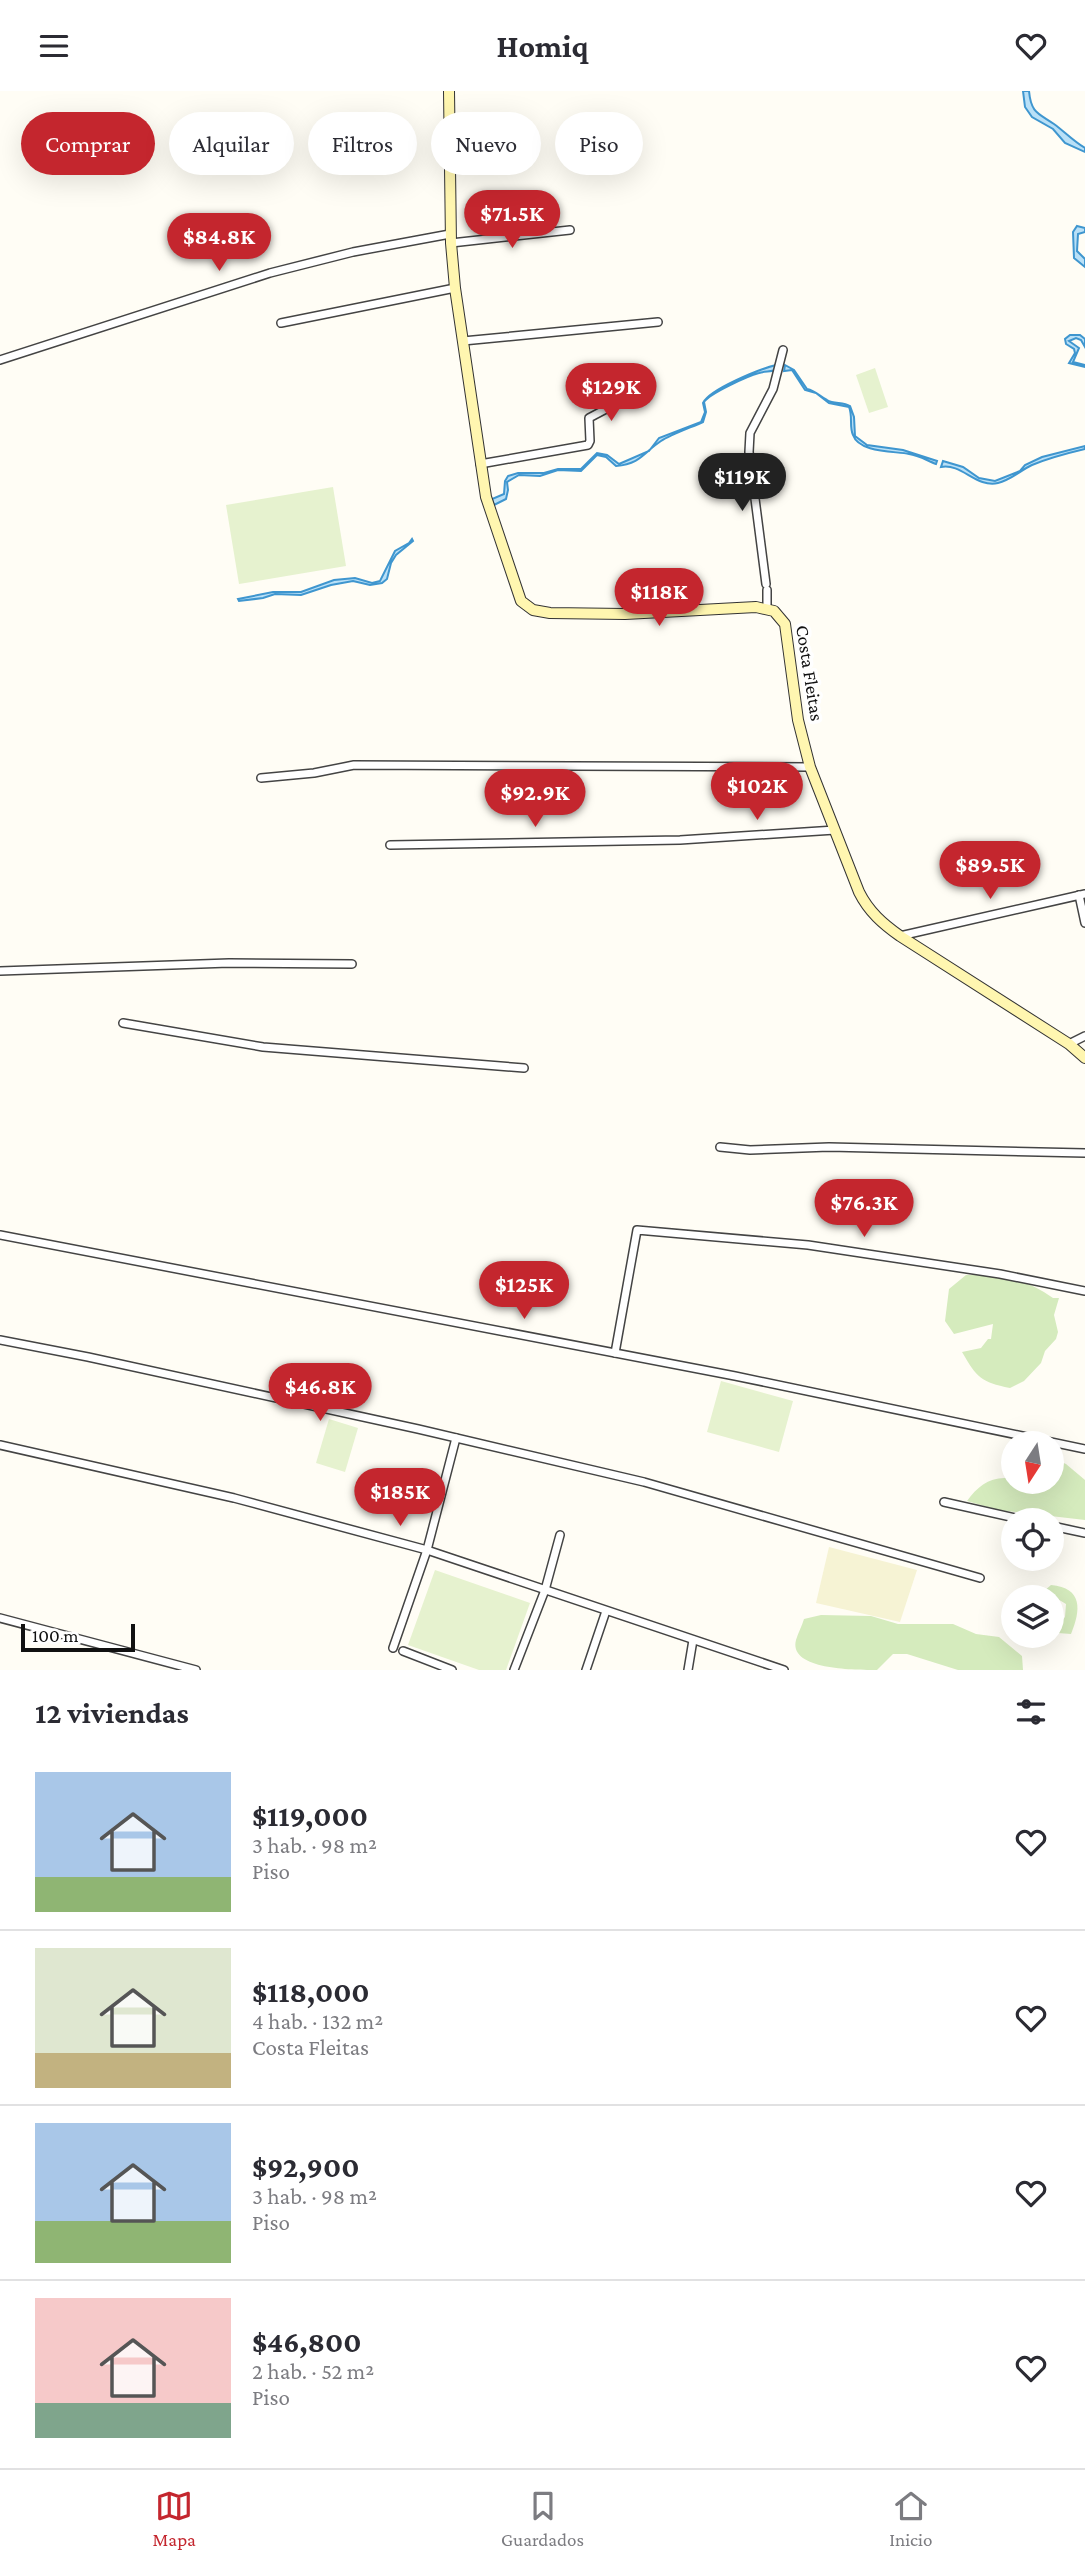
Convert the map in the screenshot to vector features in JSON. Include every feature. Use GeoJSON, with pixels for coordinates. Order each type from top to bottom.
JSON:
{"type":"FeatureCollection","features":[{"type":"Feature","properties":{"kind":"main road"},"geometry":{"type":"LineString","coordinates":[[449,91],[450,238],[455,288],[486,496],[521,601],[533,610],[550,613],[625,614],[767,608]]}},
{"type":"Feature","properties":{"kind":"main road","name":"Costa Fleitas"},"geometry":{"type":"LineString","coordinates":[[767,608],[780,615],[785,624],[799,720],[810,767],[867,907],[900,936],[1069,1044],[1085,1058]]}},
{"type":"Feature","properties":{"kind":"street"},"geometry":{"type":"LineString","coordinates":[[0,360],[270,273],[353,252],[450,238],[570,230]]}},
{"type":"Feature","properties":{"kind":"street"},"geometry":{"type":"LineString","coordinates":[[281,323],[455,288]]}},
{"type":"Feature","properties":{"kind":"street"},"geometry":{"type":"LineString","coordinates":[[463,341],[658,322]]}},
{"type":"Feature","properties":{"kind":"street"},"geometry":{"type":"LineString","coordinates":[[767,608],[749,452],[750,433],[773,389],[783,350]]}},
{"type":"Feature","properties":{"kind":"street"},"geometry":{"type":"LineString","coordinates":[[480,464],[588,446],[589,418],[606,409],[605,380]]}},
{"type":"Feature","properties":{"kind":"street"},"geometry":{"type":"LineString","coordinates":[[261,778],[314,773],[354,765],[810,767]]}},
{"type":"Feature","properties":{"kind":"street"},"geometry":{"type":"LineString","coordinates":[[390,845],[680,840],[835,830]]}},
{"type":"Feature","properties":{"kind":"street"},"geometry":{"type":"LineString","coordinates":[[900,936],[1082,894],[1085,923]]}},
{"type":"Feature","properties":{"kind":"street"},"geometry":{"type":"LineString","coordinates":[[0,971],[229,963],[352,964]]}},
{"type":"Feature","properties":{"kind":"street"},"geometry":{"type":"LineString","coordinates":[[123,1023],[263,1047],[524,1068]]}},
{"type":"Feature","properties":{"kind":"street"},"geometry":{"type":"LineString","coordinates":[[1069,1044],[1085,1036]]}},
{"type":"Feature","properties":{"kind":"street"},"geometry":{"type":"LineString","coordinates":[[720,1147],[750,1150],[855,1147],[1085,1153]]}},
{"type":"Feature","properties":{"kind":"street"},"geometry":{"type":"LineString","coordinates":[[615,1353],[637,1230],[808,1245],[1000,1274],[1085,1291]]}},
{"type":"Feature","properties":{"kind":"street"},"geometry":{"type":"LineString","coordinates":[[0,1235],[615,1353],[1085,1449]]}},
{"type":"Feature","properties":{"kind":"street"},"geometry":{"type":"LineString","coordinates":[[0,1340],[89,1357],[644,1482],[980,1578]]}},
{"type":"Feature","properties":{"kind":"street"},"geometry":{"type":"LineString","coordinates":[[393,1648],[427,1550],[456,1438]]}},
{"type":"Feature","properties":{"kind":"street"},"geometry":{"type":"LineString","coordinates":[[0,1445],[234,1498],[427,1550],[784,1670]]}},
{"type":"Feature","properties":{"kind":"street"},"geometry":{"type":"LineString","coordinates":[[944,1502],[1001,1515]]}},
{"type":"Feature","properties":{"kind":"street"},"geometry":{"type":"LineString","coordinates":[[1064,1529],[1085,1533]]}},
{"type":"Feature","properties":{"kind":"street"},"geometry":{"type":"LineString","coordinates":[[514,1670],[545,1590],[560,1535]]}},
{"type":"Feature","properties":{"kind":"street"},"geometry":{"type":"LineString","coordinates":[[586,1670],[606,1611]]}},
{"type":"Feature","properties":{"kind":"street"},"geometry":{"type":"LineString","coordinates":[[0,1618],[197,1670]]}},
{"type":"Feature","properties":{"kind":"street"},"geometry":{"type":"LineString","coordinates":[[688,1670],[693,1640]]}},
{"type":"Feature","properties":{"kind":"street"},"geometry":{"type":"LineString","coordinates":[[403,1651],[452,1670]]}},
{"type":"Feature","properties":{"kind":"shaded area"},"geometry":{"type":"Polygon","coordinates":[[[829,1547],[917,1570],[900,1622],[816,1603],[829,1547]]]}},
{"type":"Feature","properties":{"kind":"green space"},"geometry":{"type":"Polygon","coordinates":[[[875,368],[888,407],[869,413],[856,375],[875,368]]]}},
{"type":"Feature","properties":{"kind":"green space"},"geometry":{"type":"Polygon","coordinates":[[[333,487],[346,566],[239,584],[226,505],[333,487]]]}},
{"type":"Feature","properties":{"kind":"green space"},"geometry":{"type":"Polygon","coordinates":[[[966,1275],[1011,1279],[1033,1286],[1053,1298],[1059,1298],[1054,1315],[1058,1332],[1056,1339],[1045,1351],[1041,1363],[1024,1381],[1010,1388],[986,1381],[972,1368],[962,1352],[981,1348],[991,1339],[993,1324],[954,1334],[945,1321],[949,1289],[966,1275]]]}},
{"type":"Feature","properties":{"kind":"green space"},"geometry":{"type":"Polygon","coordinates":[[[721,1381],[793,1401],[779,1452],[707,1432],[721,1381]]]}},
{"type":"Feature","properties":{"kind":"green space"},"geometry":{"type":"Polygon","coordinates":[[[329,1419],[358,1428],[345,1472],[316,1463],[329,1419]]]}},
{"type":"Feature","properties":{"kind":"green space"},"geometry":{"type":"Polygon","coordinates":[[[1064,1463],[1066,1464],[1085,1480],[1085,1520],[1064,1518],[1064,1508],[1001,1508],[1001,1510],[967,1501],[975,1491],[995,1479],[1001,1478],[1001,1495],[1064,1495],[1064,1463]]]}},
{"type":"Feature","properties":{"kind":"green space"},"geometry":{"type":"Polygon","coordinates":[[[435,1570],[530,1603],[506,1670],[479,1670],[408,1645],[435,1570]]]}},
{"type":"Feature","properties":{"kind":"green space"},"geometry":{"type":"Polygon","coordinates":[[[1064,1588],[1074,1595],[1077,1602],[1077,1617],[1071,1634],[1064,1633],[1064,1588]]]}},
{"type":"Feature","properties":{"kind":"green space"},"geometry":{"type":"Polygon","coordinates":[[[821,1615],[871,1616],[898,1624],[953,1624],[976,1634],[999,1637],[1001,1648],[1012,1648],[1022,1656],[1023,1670],[958,1670],[907,1654],[893,1654],[877,1670],[854,1670],[812,1663],[796,1650],[796,1640],[804,1619],[821,1615]]]}},
{"type":"Feature","properties":{"kind":"water"},"geometry":{"type":"Polygon","coordinates":[[[1023,91],[1029,91],[1036,112],[1085,148],[1085,152],[1065,143],[1053,129],[1032,117],[1025,107],[1023,91]]]}},
{"type":"Feature","properties":{"kind":"water"},"geometry":{"type":"Polygon","coordinates":[[[1077,226],[1085,228],[1085,232],[1078,234],[1077,251],[1085,259],[1085,267],[1074,258],[1073,232],[1077,226]]]}},
{"type":"Feature","properties":{"kind":"water"},"geometry":{"type":"Polygon","coordinates":[[[1070,335],[1080,335],[1085,339],[1085,347],[1081,340],[1076,338],[1069,341],[1079,348],[1073,362],[1085,367],[1069,363],[1075,353],[1074,349],[1066,344],[1065,339],[1070,335]]]}},
{"type":"Feature","properties":{"kind":"water"},"geometry":{"type":"Polygon","coordinates":[[[776,365],[776,370],[761,372],[708,398],[704,402],[706,412],[703,422],[665,439],[650,449],[659,438],[701,422],[705,412],[703,403],[707,398],[715,392],[748,375],[776,365]]]}},
{"type":"Feature","properties":{"kind":"water"},"geometry":{"type":"Polygon","coordinates":[[[785,365],[794,370],[807,389],[813,391],[830,401],[850,406],[854,417],[855,436],[867,445],[903,450],[937,461],[936,464],[912,455],[862,445],[853,435],[849,407],[829,403],[816,393],[805,390],[792,370],[784,371],[785,365]]]}},
{"type":"Feature","properties":{"kind":"water"},"geometry":{"type":"Polygon","coordinates":[[[1085,446],[1085,449],[1032,465],[998,483],[990,484],[956,469],[941,467],[943,461],[963,467],[979,478],[995,481],[1020,471],[1025,465],[1042,457],[1085,446]]]}},
{"type":"Feature","properties":{"kind":"water"},"geometry":{"type":"Polygon","coordinates":[[[648,452],[624,465],[616,466],[606,457],[597,455],[581,471],[558,470],[540,476],[519,475],[507,482],[506,499],[494,505],[492,499],[504,494],[508,476],[558,469],[581,469],[597,453],[607,455],[619,464],[648,452]]]}},
{"type":"Feature","properties":{"kind":"water"},"geometry":{"type":"Polygon","coordinates":[[[412,539],[413,541],[396,555],[387,579],[382,583],[370,585],[353,581],[301,595],[275,594],[263,598],[238,599],[273,592],[301,592],[334,580],[355,578],[372,583],[380,581],[395,551],[412,539]]]}}]}
